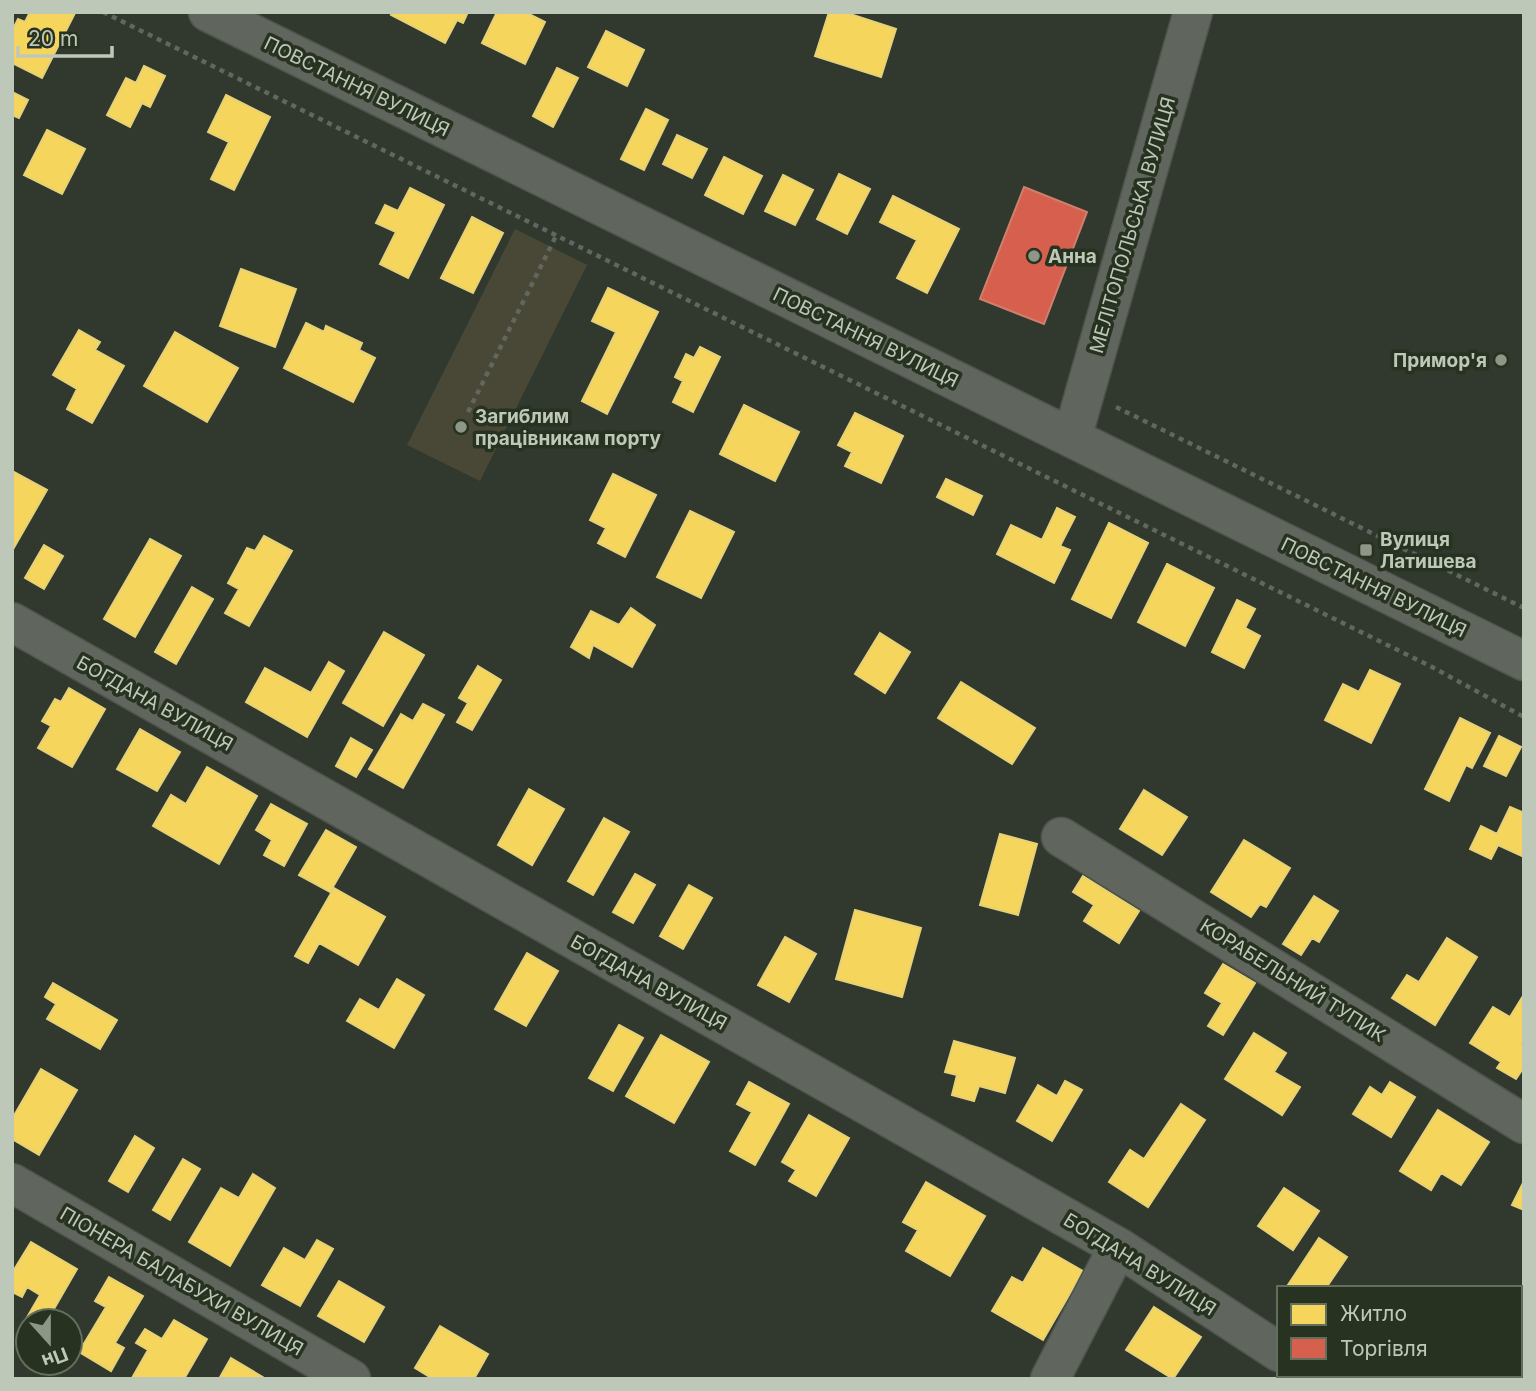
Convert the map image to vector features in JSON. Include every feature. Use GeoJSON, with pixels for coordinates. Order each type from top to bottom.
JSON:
{"type":"FeatureCollection","features":[{"type":"Feature","properties":{"kind":"street","name":"ПОВСТАННЯ ВУЛИЦЯ"},"geometry":{"type":"LineString","coordinates":[[208,12],[1524,661]]}},
{"type":"Feature","properties":{"kind":"street","name":"МЕЛІТОПОЛЬСЬКА ВУЛИЦЯ"},"geometry":{"type":"LineString","coordinates":[[1072,438],[1193,12]]}},
{"type":"Feature","properties":{"kind":"street","name":"БОГДАНА ВУЛИЦЯ"},"geometry":{"type":"LineString","coordinates":[[12,622],[1118,1247],[1277,1351]]}},
{"type":"Feature","properties":{"kind":"street","name":"КОРАБЕЛЬНИЙ ТУПИК"},"geometry":{"type":"LineString","coordinates":[[1061,837],[1524,1124]]}},
{"type":"Feature","properties":{"kind":"street","name":"ПІОНЕРА БАЛАБУХИ ВУЛИЦЯ"},"geometry":{"type":"LineString","coordinates":[[12,1182],[351,1379]]}},
{"type":"Feature","properties":{"kind":"street"},"geometry":{"type":"LineString","coordinates":[[1050,1379],[1118,1247]]}},
{"type":"Feature","properties":{"kind":"path"},"geometry":{"type":"LineString","coordinates":[[103,12],[1432,667],[1524,717]]}},
{"type":"Feature","properties":{"kind":"path"},"geometry":{"type":"LineString","coordinates":[[468,412],[556,236]]}},
{"type":"Feature","properties":{"kind":"shaded area"},"geometry":{"type":"Polygon","coordinates":[[[515,229],[587,265],[480,481],[407,445],[515,229]]]}},
{"type":"Feature","properties":{"kind":"building: Житло"},"geometry":{"type":"Polygon","coordinates":[[[30,12],[75,13],[42,78],[12,63],[12,31],[18,19],[25,22],[30,12]]]}},
{"type":"Feature","properties":{"kind":"building: Житло"},"geometry":{"type":"Polygon","coordinates":[[[393,12],[468,12],[463,23],[457,20],[445,43],[391,15],[393,12]]]}},
{"type":"Feature","properties":{"kind":"building: Житло"},"geometry":{"type":"Polygon","coordinates":[[[497,12],[525,12],[545,22],[525,64],[482,43],[497,12]]]}},
{"type":"Feature","properties":{"kind":"building: Житло"},"geometry":{"type":"Polygon","coordinates":[[[829,12],[844,12],[896,29],[881,77],[815,56],[829,12]]]}},
{"type":"Feature","properties":{"kind":"building: Житло"},"geometry":{"type":"Polygon","coordinates":[[[606,31],[644,50],[627,86],[588,67],[606,31]]]}},
{"type":"Feature","properties":{"kind":"building: Житло"},"geometry":{"type":"Polygon","coordinates":[[[144,66],[165,76],[150,107],[142,103],[130,127],[107,115],[126,78],[136,83],[144,66]]]}},
{"type":"Feature","properties":{"kind":"building: Житло"},"geometry":{"type":"Polygon","coordinates":[[[557,68],[578,78],[553,127],[533,116],[557,68]]]}},
{"type":"Feature","properties":{"kind":"building: Житло"},"geometry":{"type":"Polygon","coordinates":[[[12,92],[28,100],[19,118],[12,115],[12,92]]]}},
{"type":"Feature","properties":{"kind":"building: Житло"},"geometry":{"type":"Polygon","coordinates":[[[226,95],[270,117],[234,190],[211,179],[229,142],[208,132],[226,95]]]}},
{"type":"Feature","properties":{"kind":"building: Житло"},"geometry":{"type":"Polygon","coordinates":[[[646,109],[668,120],[644,170],[621,159],[646,109]]]}},
{"type":"Feature","properties":{"kind":"building: Житло"},"geometry":{"type":"Polygon","coordinates":[[[47,130],[85,149],[62,194],[24,175],[47,130]]]}},
{"type":"Feature","properties":{"kind":"building: Житло"},"geometry":{"type":"Polygon","coordinates":[[[677,135],[707,149],[692,178],[663,164],[677,135]]]}},
{"type":"Feature","properties":{"kind":"building: Житло"},"geometry":{"type":"Polygon","coordinates":[[[724,157],[762,176],[743,214],[705,195],[724,157]]]}},
{"type":"Feature","properties":{"kind":"building: Житло"},"geometry":{"type":"Polygon","coordinates":[[[839,174],[870,189],[847,234],[817,219],[839,174]]]}},
{"type":"Feature","properties":{"kind":"building: Житло"},"geometry":{"type":"Polygon","coordinates":[[[783,175],[813,190],[795,225],[765,211],[783,175]]]}},
{"type":"Feature","properties":{"kind":"building: Житло"},"geometry":{"type":"Polygon","coordinates":[[[410,188],[444,205],[408,278],[380,264],[396,232],[376,223],[385,205],[398,211],[410,188]]]}},
{"type":"Feature","properties":{"kind":"building: Житло"},"geometry":{"type":"Polygon","coordinates":[[[893,196],[959,229],[927,293],[897,278],[917,240],[880,222],[893,196]]]}},
{"type":"Feature","properties":{"kind":"building: Житло"},"geometry":{"type":"Polygon","coordinates":[[[472,217],[503,233],[473,293],[441,278],[472,217]]]}},
{"type":"Feature","properties":{"kind":"building: Житло"},"geometry":{"type":"Polygon","coordinates":[[[241,269],[296,289],[275,347],[220,326],[241,269]]]}},
{"type":"Feature","properties":{"kind":"building: Житло"},"geometry":{"type":"Polygon","coordinates":[[[608,288],[658,312],[607,414],[582,401],[616,332],[592,321],[608,288]]]}},
{"type":"Feature","properties":{"kind":"building: Житло"},"geometry":{"type":"Polygon","coordinates":[[[306,323],[324,332],[326,326],[362,343],[359,350],[375,358],[353,402],[284,368],[306,323]]]}},
{"type":"Feature","properties":{"kind":"building: Житло"},"geometry":{"type":"Polygon","coordinates":[[[79,330],[100,342],[95,350],[124,366],[92,423],[67,409],[77,389],[53,375],[79,330]]]}},
{"type":"Feature","properties":{"kind":"building: Житло"},"geometry":{"type":"Polygon","coordinates":[[[175,332],[238,368],[207,422],[144,386],[175,332]]]}},
{"type":"Feature","properties":{"kind":"building: Житло"},"geometry":{"type":"Polygon","coordinates":[[[700,347],[720,357],[693,412],[673,402],[683,381],[675,377],[686,354],[694,358],[700,347]]]}},
{"type":"Feature","properties":{"kind":"building: Житло"},"geometry":{"type":"Polygon","coordinates":[[[744,405],[799,432],[775,481],[720,454],[744,405]]]}},
{"type":"Feature","properties":{"kind":"building: Житло"},"geometry":{"type":"Polygon","coordinates":[[[855,413],[903,436],[881,483],[845,466],[852,452],[838,445],[855,413]]]}},
{"type":"Feature","properties":{"kind":"building: Житло"},"geometry":{"type":"Polygon","coordinates":[[[12,471],[47,490],[12,551],[12,471]]]}},
{"type":"Feature","properties":{"kind":"building: Житло"},"geometry":{"type":"Polygon","coordinates":[[[613,474],[656,495],[625,557],[598,543],[606,528],[590,520],[613,474]]]}},
{"type":"Feature","properties":{"kind":"building: Житло"},"geometry":{"type":"Polygon","coordinates":[[[946,479],[982,496],[973,515],[937,497],[946,479]]]}},
{"type":"Feature","properties":{"kind":"building: Житло"},"geometry":{"type":"Polygon","coordinates":[[[1057,508],[1075,517],[1060,546],[1070,550],[1054,583],[997,554],[1011,525],[1042,540],[1057,508]]]}},
{"type":"Feature","properties":{"kind":"building: Житло"},"geometry":{"type":"Polygon","coordinates":[[[690,511],[734,532],[701,598],[657,577],[690,511]]]}},
{"type":"Feature","properties":{"kind":"building: Житло"},"geometry":{"type":"Polygon","coordinates":[[[1109,523],[1148,543],[1111,618],[1072,599],[1109,523]]]}},
{"type":"Feature","properties":{"kind":"building: Житло"},"geometry":{"type":"Polygon","coordinates":[[[264,536],[292,551],[249,626],[225,613],[239,589],[228,583],[247,548],[255,551],[264,536]]]}},
{"type":"Feature","properties":{"kind":"building: Житло"},"geometry":{"type":"Polygon","coordinates":[[[150,539],[181,556],[135,637],[104,619],[150,539]]]}},
{"type":"Feature","properties":{"kind":"building: Житло"},"geometry":{"type":"Polygon","coordinates":[[[44,545],[63,556],[44,589],[25,578],[44,545]]]}},
{"type":"Feature","properties":{"kind":"building: Житло"},"geometry":{"type":"Polygon","coordinates":[[[1167,564],[1214,588],[1185,646],[1138,622],[1167,564]]]}},
{"type":"Feature","properties":{"kind":"building: Житло"},"geometry":{"type":"Polygon","coordinates":[[[192,587],[213,599],[176,664],[155,652],[192,587]]]}},
{"type":"Feature","properties":{"kind":"building: Житло"},"geometry":{"type":"Polygon","coordinates":[[[1237,600],[1255,609],[1245,628],[1260,636],[1244,668],[1212,652],[1237,600]]]}},
{"type":"Feature","properties":{"kind":"building: Житло"},"geometry":{"type":"Polygon","coordinates":[[[631,608],[655,625],[632,667],[593,645],[589,658],[571,647],[591,611],[619,625],[631,608]]]}},
{"type":"Feature","properties":{"kind":"building: Житло"},"geometry":{"type":"Polygon","coordinates":[[[384,632],[424,655],[383,726],[343,703],[384,632]]]}},
{"type":"Feature","properties":{"kind":"building: Житло"},"geometry":{"type":"Polygon","coordinates":[[[880,633],[910,652],[885,693],[855,674],[880,633]]]}},
{"type":"Feature","properties":{"kind":"building: Житло"},"geometry":{"type":"Polygon","coordinates":[[[329,662],[344,671],[307,737],[246,702],[265,668],[311,693],[329,662]]]}},
{"type":"Feature","properties":{"kind":"building: Житло"},"geometry":{"type":"Polygon","coordinates":[[[478,666],[501,680],[472,730],[457,722],[468,703],[459,698],[478,666]]]}},
{"type":"Feature","properties":{"kind":"building: Житло"},"geometry":{"type":"Polygon","coordinates":[[[1370,670],[1400,684],[1371,743],[1325,720],[1343,684],[1359,692],[1370,670]]]}},
{"type":"Feature","properties":{"kind":"building: Житло"},"geometry":{"type":"Polygon","coordinates":[[[961,682],[1035,728],[1012,764],[938,718],[961,682]]]}},
{"type":"Feature","properties":{"kind":"building: Житло"},"geometry":{"type":"Polygon","coordinates":[[[69,688],[105,709],[72,767],[38,748],[51,726],[42,721],[55,699],[61,702],[69,688]]]}},
{"type":"Feature","properties":{"kind":"building: Житло"},"geometry":{"type":"Polygon","coordinates":[[[423,704],[444,715],[403,788],[369,769],[401,714],[413,721],[423,704]]]}},
{"type":"Feature","properties":{"kind":"building: Житло"},"geometry":{"type":"Polygon","coordinates":[[[1460,718],[1490,733],[1472,768],[1466,765],[1449,801],[1425,789],[1460,718]]]}},
{"type":"Feature","properties":{"kind":"building: Житло"},"geometry":{"type":"Polygon","coordinates":[[[140,729],[180,752],[157,791],[117,769],[140,729]]]}},
{"type":"Feature","properties":{"kind":"building: Житло"},"geometry":{"type":"Polygon","coordinates":[[[1499,736],[1521,747],[1506,776],[1484,766],[1499,736]]]}},
{"type":"Feature","properties":{"kind":"building: Житло"},"geometry":{"type":"Polygon","coordinates":[[[351,738],[372,750],[356,777],[336,766],[351,738]]]}},
{"type":"Feature","properties":{"kind":"building: Житло"},"geometry":{"type":"Polygon","coordinates":[[[207,767],[257,796],[219,864],[153,826],[171,795],[186,804],[207,767]]]}},
{"type":"Feature","properties":{"kind":"building: Житло"},"geometry":{"type":"Polygon","coordinates":[[[529,789],[564,809],[532,865],[498,845],[529,789]]]}},
{"type":"Feature","properties":{"kind":"building: Житло"},"geometry":{"type":"Polygon","coordinates":[[[1144,790],[1187,817],[1162,855],[1120,829],[1144,790]]]}},
{"type":"Feature","properties":{"kind":"building: Житло"},"geometry":{"type":"Polygon","coordinates":[[[271,804],[307,824],[284,866],[264,855],[272,840],[256,830],[271,804]]]}},
{"type":"Feature","properties":{"kind":"building: Житло"},"geometry":{"type":"Polygon","coordinates":[[[1510,807],[1524,813],[1524,857],[1498,845],[1491,859],[1470,849],[1481,826],[1497,834],[1510,807]]]}},
{"type":"Feature","properties":{"kind":"building: Житло"},"geometry":{"type":"Polygon","coordinates":[[[604,818],[629,832],[593,895],[568,881],[604,818]]]}},
{"type":"Feature","properties":{"kind":"building: Житло"},"geometry":{"type":"Polygon","coordinates":[[[326,830],[356,847],[330,892],[299,875],[326,830]]]}},
{"type":"Feature","properties":{"kind":"building: Житло"},"geometry":{"type":"Polygon","coordinates":[[[1000,834],[1037,844],[1018,915],[980,905],[1000,834]]]}},
{"type":"Feature","properties":{"kind":"building: Житло"},"geometry":{"type":"Polygon","coordinates":[[[1244,840],[1290,868],[1266,907],[1260,904],[1251,917],[1211,892],[1244,840]]]}},
{"type":"Feature","properties":{"kind":"building: Житло"},"geometry":{"type":"Polygon","coordinates":[[[635,874],[655,885],[633,923],[613,912],[635,874]]]}},
{"type":"Feature","properties":{"kind":"building: Житло"},"geometry":{"type":"Polygon","coordinates":[[[1083,876],[1139,911],[1119,943],[1084,921],[1094,905],[1073,892],[1083,876]]]}},
{"type":"Feature","properties":{"kind":"building: Житло"},"geometry":{"type":"Polygon","coordinates":[[[689,885],[712,898],[683,949],[660,936],[689,885]]]}},
{"type":"Feature","properties":{"kind":"building: Житло"},"geometry":{"type":"Polygon","coordinates":[[[334,888],[385,917],[358,965],[319,943],[308,963],[295,956],[334,888]]]}},
{"type":"Feature","properties":{"kind":"building: Житло"},"geometry":{"type":"Polygon","coordinates":[[[1314,896],[1338,911],[1319,942],[1312,938],[1301,955],[1283,944],[1314,896]]]}},
{"type":"Feature","properties":{"kind":"building: Житло"},"geometry":{"type":"Polygon","coordinates":[[[855,910],[921,928],[902,997],[836,979],[855,910]]]}},
{"type":"Feature","properties":{"kind":"building: Житло"},"geometry":{"type":"Polygon","coordinates":[[[785,937],[816,954],[789,1002],[758,985],[785,937]]]}},
{"type":"Feature","properties":{"kind":"building: Житло"},"geometry":{"type":"Polygon","coordinates":[[[1447,938],[1477,957],[1435,1025],[1392,998],[1407,975],[1419,982],[1447,938]]]}},
{"type":"Feature","properties":{"kind":"building: Житло"},"geometry":{"type":"Polygon","coordinates":[[[527,953],[558,971],[526,1026],[495,1009],[527,953]]]}},
{"type":"Feature","properties":{"kind":"building: Житло"},"geometry":{"type":"Polygon","coordinates":[[[1223,964],[1255,983],[1223,1035],[1208,1026],[1222,1003],[1205,993],[1223,964]]]}},
{"type":"Feature","properties":{"kind":"building: Житло"},"geometry":{"type":"Polygon","coordinates":[[[397,979],[424,995],[394,1048],[347,1021],[360,999],[379,1010],[397,979]]]}},
{"type":"Feature","properties":{"kind":"building: Житло"},"geometry":{"type":"Polygon","coordinates":[[[53,983],[117,1020],[100,1049],[47,1019],[56,1004],[45,997],[53,983]]]}},
{"type":"Feature","properties":{"kind":"building: Житло"},"geometry":{"type":"Polygon","coordinates":[[[1523,996],[1524,1040],[1521,1044],[1524,1045],[1524,1067],[1516,1079],[1497,1068],[1501,1062],[1470,1043],[1493,1007],[1510,1017],[1523,996]]]}},
{"type":"Feature","properties":{"kind":"building: Житло"},"geometry":{"type":"Polygon","coordinates":[[[619,1025],[643,1038],[613,1091],[589,1078],[619,1025]]]}},
{"type":"Feature","properties":{"kind":"building: Житло"},"geometry":{"type":"Polygon","coordinates":[[[1254,1033],[1286,1053],[1274,1072],[1300,1087],[1282,1115],[1225,1079],[1254,1033]]]}},
{"type":"Feature","properties":{"kind":"building: Житло"},"geometry":{"type":"Polygon","coordinates":[[[661,1035],[709,1062],[674,1123],[626,1096],[661,1035]]]}},
{"type":"Feature","properties":{"kind":"building: Житло"},"geometry":{"type":"Polygon","coordinates":[[[954,1041],[1015,1058],[1005,1093],[979,1086],[974,1101],[952,1095],[957,1075],[945,1072],[954,1041]]]}},
{"type":"Feature","properties":{"kind":"building: Житло"},"geometry":{"type":"Polygon","coordinates":[[[41,1069],[77,1090],[39,1155],[12,1139],[12,1119],[41,1069]]]}},
{"type":"Feature","properties":{"kind":"building: Житло"},"geometry":{"type":"Polygon","coordinates":[[[1065,1081],[1082,1090],[1052,1141],[1017,1121],[1038,1085],[1057,1096],[1065,1081]]]}},
{"type":"Feature","properties":{"kind":"building: Житло"},"geometry":{"type":"Polygon","coordinates":[[[749,1082],[789,1104],[755,1165],[730,1151],[752,1112],[737,1104],[749,1082]]]}},
{"type":"Feature","properties":{"kind":"building: Житло"},"geometry":{"type":"Polygon","coordinates":[[[1390,1082],[1415,1097],[1391,1137],[1353,1114],[1370,1087],[1382,1095],[1390,1082]]]}},
{"type":"Feature","properties":{"kind":"building: Житло"},"geometry":{"type":"Polygon","coordinates":[[[1181,1104],[1205,1120],[1148,1207],[1109,1182],[1130,1150],[1144,1159],[1181,1104]]]}},
{"type":"Feature","properties":{"kind":"building: Житло"},"geometry":{"type":"Polygon","coordinates":[[[1438,1110],[1489,1142],[1461,1185],[1441,1173],[1431,1190],[1400,1171],[1438,1110]]]}},
{"type":"Feature","properties":{"kind":"building: Житло"},"geometry":{"type":"Polygon","coordinates":[[[809,1115],[849,1138],[816,1196],[789,1181],[796,1170],[782,1162],[809,1115]]]}},
{"type":"Feature","properties":{"kind":"building: Житло"},"geometry":{"type":"Polygon","coordinates":[[[135,1136],[154,1148],[128,1192],[109,1181],[135,1136]]]}},
{"type":"Feature","properties":{"kind":"building: Житло"},"geometry":{"type":"Polygon","coordinates":[[[183,1159],[200,1169],[170,1220],[153,1210],[183,1159]]]}},
{"type":"Feature","properties":{"kind":"building: Житло"},"geometry":{"type":"Polygon","coordinates":[[[253,1174],[275,1188],[230,1266],[189,1242],[221,1188],[239,1198],[253,1174]]]}},
{"type":"Feature","properties":{"kind":"building: Житло"},"geometry":{"type":"Polygon","coordinates":[[[1524,1181],[1524,1210],[1512,1205],[1524,1181]]]}},
{"type":"Feature","properties":{"kind":"building: Житло"},"geometry":{"type":"Polygon","coordinates":[[[926,1182],[985,1216],[950,1276],[906,1251],[918,1230],[903,1222],[926,1182]]]}},
{"type":"Feature","properties":{"kind":"building: Житло"},"geometry":{"type":"Polygon","coordinates":[[[1284,1188],[1319,1211],[1293,1250],[1258,1226],[1284,1188]]]}},
{"type":"Feature","properties":{"kind":"building: Житло"},"geometry":{"type":"Polygon","coordinates":[[[1319,1238],[1347,1257],[1327,1286],[1287,1286],[1319,1238]]]}},
{"type":"Feature","properties":{"kind":"building: Житло"},"geometry":{"type":"Polygon","coordinates":[[[317,1240],[333,1249],[300,1306],[262,1285],[284,1248],[305,1260],[317,1240]]]}},
{"type":"Feature","properties":{"kind":"building: Житло"},"geometry":{"type":"Polygon","coordinates":[[[31,1242],[77,1269],[55,1307],[33,1307],[40,1295],[27,1287],[22,1297],[12,1292],[12,1273],[31,1242]]]}},
{"type":"Feature","properties":{"kind":"building: Житло"},"geometry":{"type":"Polygon","coordinates":[[[1043,1248],[1083,1271],[1043,1340],[992,1311],[1012,1277],[1023,1283],[1043,1248]]]}},
{"type":"Feature","properties":{"kind":"building: Житло"},"geometry":{"type":"Polygon","coordinates":[[[109,1277],[143,1296],[115,1343],[124,1348],[111,1371],[84,1355],[84,1344],[106,1307],[95,1301],[109,1277]]]}},
{"type":"Feature","properties":{"kind":"building: Житло"},"geometry":{"type":"Polygon","coordinates":[[[339,1281],[384,1307],[364,1342],[318,1316],[339,1281]]]}},
{"type":"Feature","properties":{"kind":"building: Житло"},"geometry":{"type":"Polygon","coordinates":[[[1154,1307],[1201,1337],[1173,1379],[1126,1350],[1154,1307]]]}},
{"type":"Feature","properties":{"kind":"building: Житло"},"geometry":{"type":"Polygon","coordinates":[[[174,1320],[207,1339],[184,1379],[132,1378],[148,1350],[136,1343],[145,1329],[162,1339],[174,1320]]]}},
{"type":"Feature","properties":{"kind":"building: Житло"},"geometry":{"type":"Polygon","coordinates":[[[440,1326],[488,1354],[474,1379],[433,1379],[415,1368],[440,1326]]]}},
{"type":"Feature","properties":{"kind":"building: Житло"},"geometry":{"type":"Polygon","coordinates":[[[231,1358],[266,1379],[219,1379],[231,1358]]]}},
{"type":"Feature","properties":{"kind":"building: Житло"},"geometry":{"type":"Polygon","coordinates":[[[1430,1377],[1476,1377],[1475,1379],[1430,1377]]]}},
{"type":"Feature","properties":{"kind":"building: Торгівля"},"geometry":{"type":"Polygon","coordinates":[[[1024,187],[1087,212],[1044,324],[980,299],[1024,187]]]}},
{"type":"Feature","properties":{"kind":"place","name":"Анна"},"geometry":{"type":"Point","coordinates":[1034,256]}},
{"type":"Feature","properties":{"kind":"place","name":"Примор'я"},"geometry":{"type":"Point","coordinates":[1501,360]}},
{"type":"Feature","properties":{"kind":"place","name":"Загиблим працівникам порту"},"geometry":{"type":"Point","coordinates":[461,427]}},
{"type":"Feature","properties":{"kind":"place","name":"Вулиця Латишева"},"geometry":{"type":"Point","coordinates":[1366,550]}}]}
